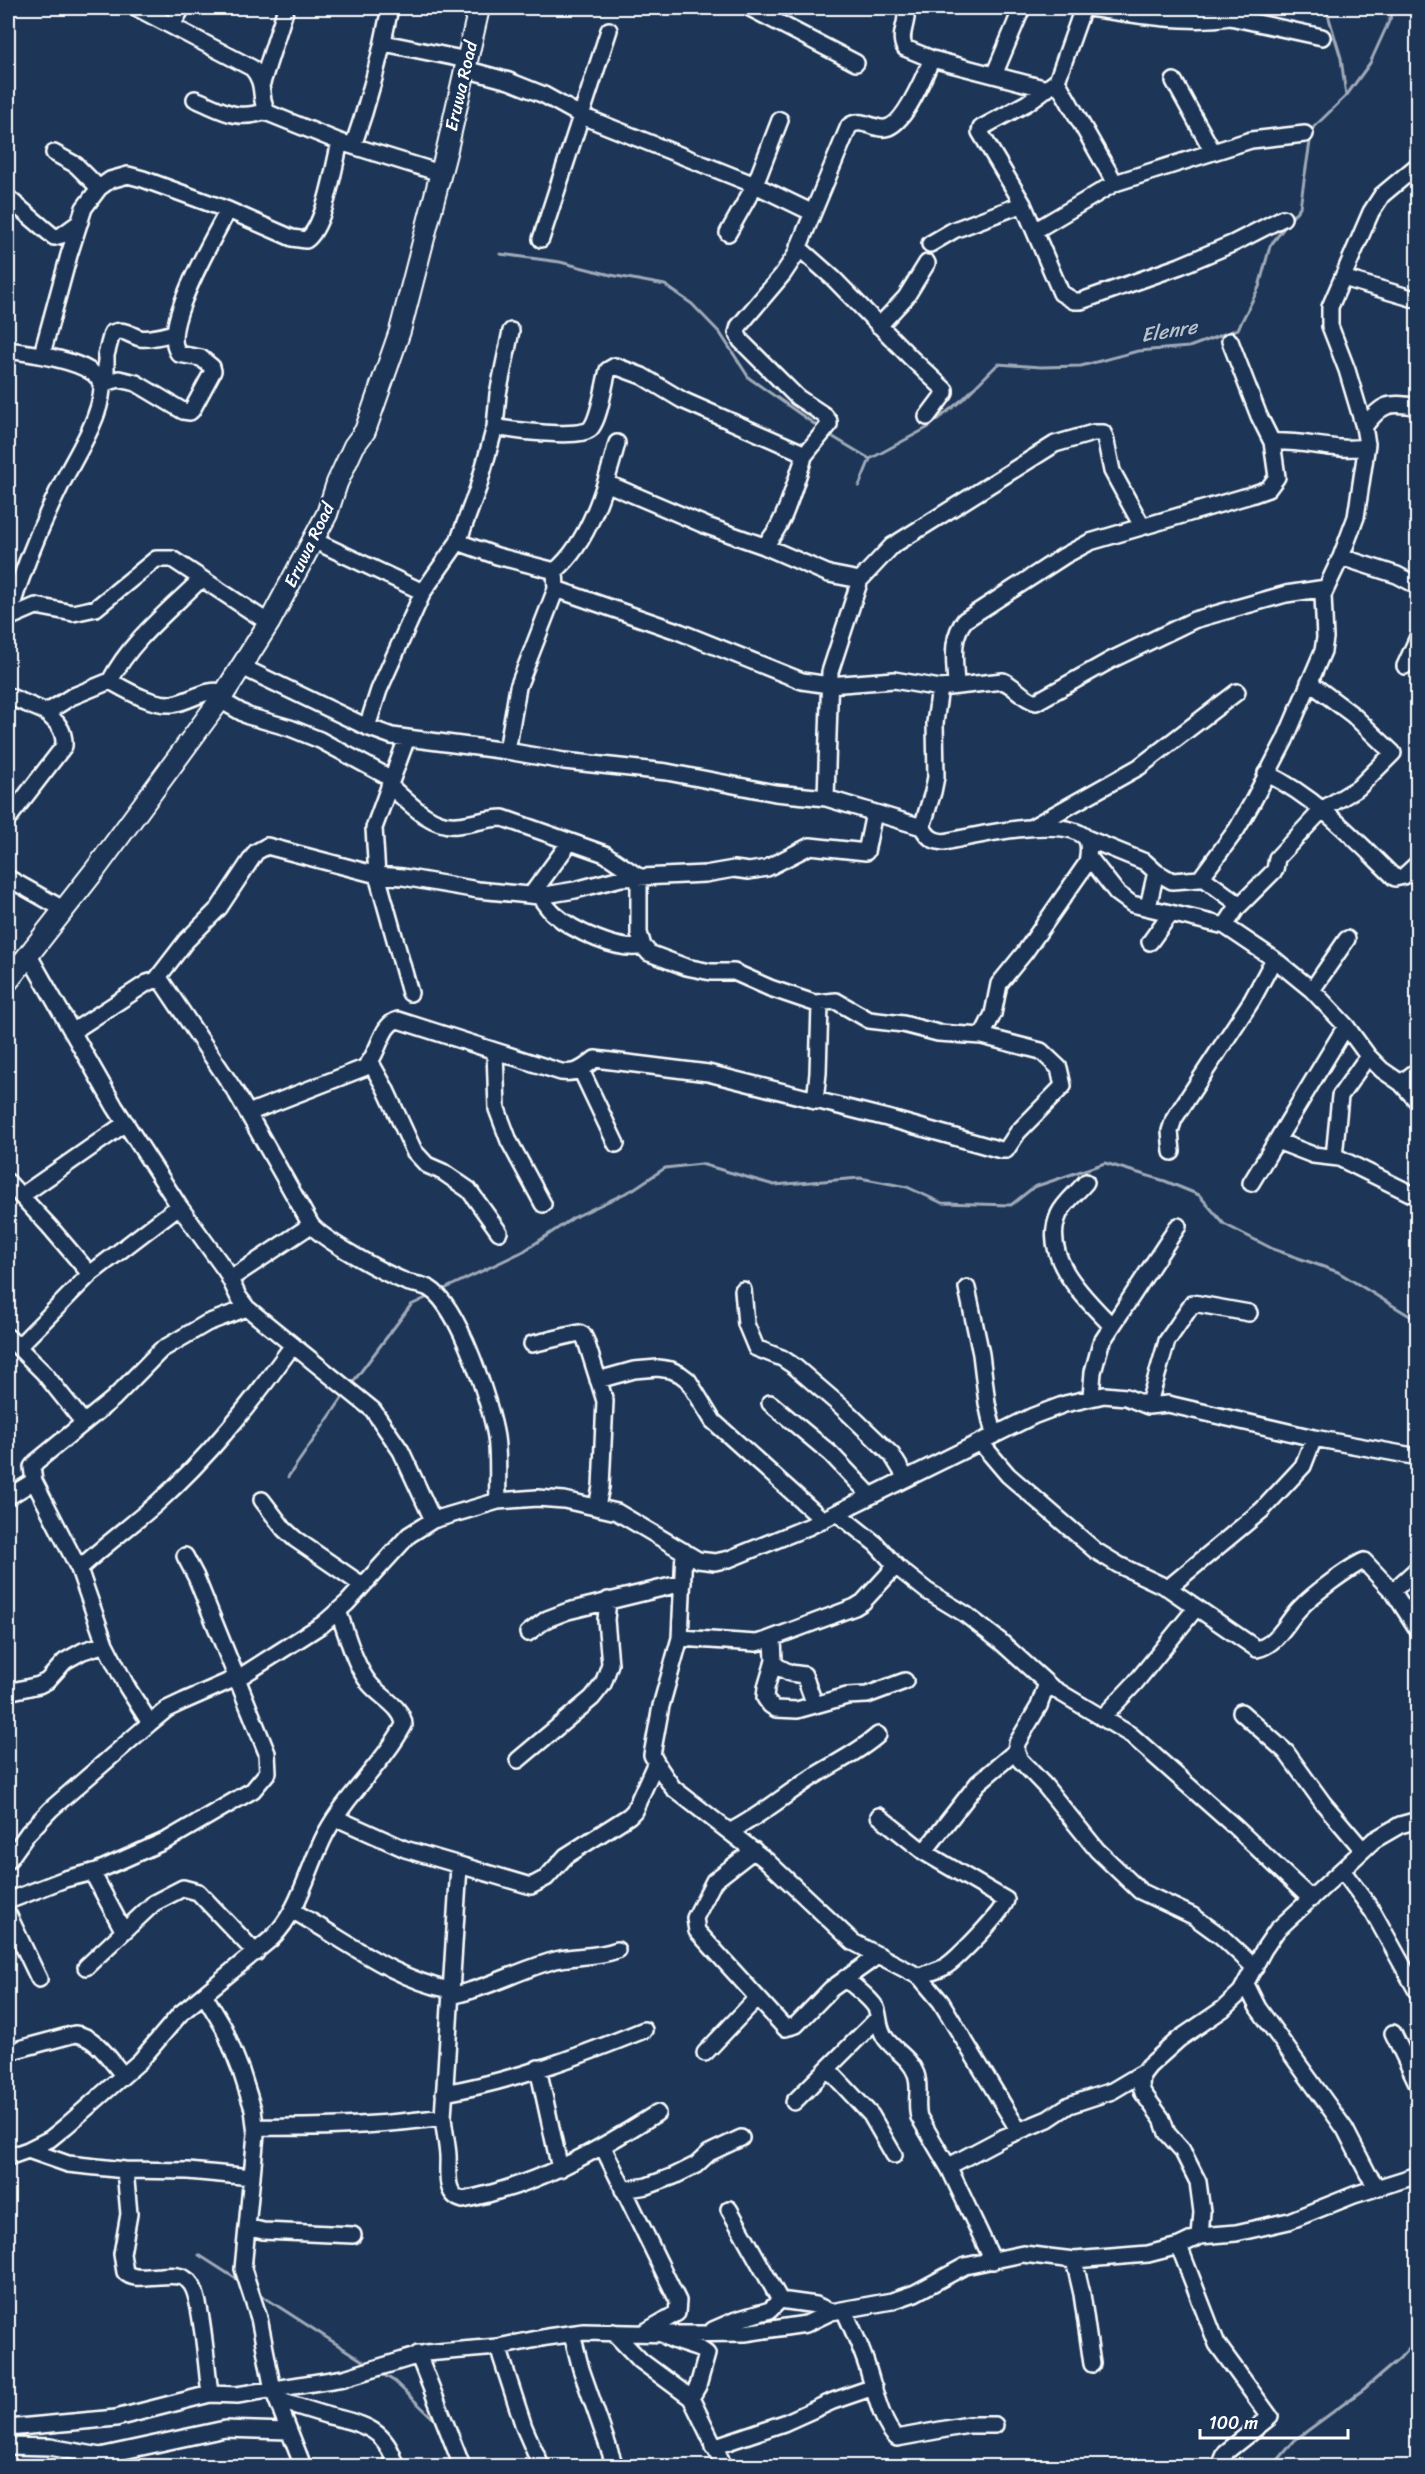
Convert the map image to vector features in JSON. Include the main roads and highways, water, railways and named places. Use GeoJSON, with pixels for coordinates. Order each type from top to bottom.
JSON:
{"type":"FeatureCollection","features":[{"type":"Feature","properties":{"kind":"main road","name":"Eruwa Road"},"geometry":{"type":"LineString","coordinates":[[8,981],[95,870],[223,697],[269,623],[327,514],[337,483],[354,446],[365,431],[390,364],[410,297],[441,173],[479,8]]}},
{"type":"Feature","properties":{"kind":"waterway"},"geometry":{"type":"LineString","coordinates":[[1326,8],[1341,58],[1346,96]]}},
{"type":"Feature","properties":{"kind":"waterway","name":"Elenre"},"geometry":{"type":"LineString","coordinates":[[859,486],[870,459],[927,428],[963,399],[998,364],[1041,367],[1081,366],[1138,351],[1189,347],[1238,329],[1259,287],[1270,246],[1300,207],[1312,129],[1346,96],[1370,63],[1395,8]]}},
{"type":"Feature","properties":{"kind":"waterway"},"geometry":{"type":"LineString","coordinates":[[500,254],[560,262],[665,285],[692,304],[720,333],[749,378],[820,428]]}},
{"type":"Feature","properties":{"kind":"waterway"},"geometry":{"type":"LineString","coordinates":[[828,434],[870,459]]}},
{"type":"Feature","properties":{"kind":"waterway"},"geometry":{"type":"LineString","coordinates":[[438,1292],[524,1251],[573,1218],[632,1190],[665,1168],[701,1164],[774,1185],[860,1178],[907,1187],[942,1203],[1011,1205],[1034,1187],[1105,1163],[1165,1181],[1199,1195],[1224,1224],[1273,1249],[1338,1272],[1418,1321]]}},
{"type":"Feature","properties":{"kind":"waterway"},"geometry":{"type":"LineString","coordinates":[[350,1386],[411,1305],[430,1296]]}},
{"type":"Feature","properties":{"kind":"waterway"},"geometry":{"type":"LineString","coordinates":[[288,1477],[345,1394]]}},
{"type":"Feature","properties":{"kind":"waterway"},"geometry":{"type":"LineString","coordinates":[[199,2255],[241,2282]]}},
{"type":"Feature","properties":{"kind":"waterway"},"geometry":{"type":"LineString","coordinates":[[256,2292],[369,2365]]}},
{"type":"Feature","properties":{"kind":"waterway"},"geometry":{"type":"LineString","coordinates":[[1273,2466],[1295,2440],[1364,2389],[1399,2359],[1418,2338]]}},
{"type":"Feature","properties":{"kind":"waterway"},"geometry":{"type":"LineString","coordinates":[[379,2372],[394,2381],[438,2423]]}}]}
